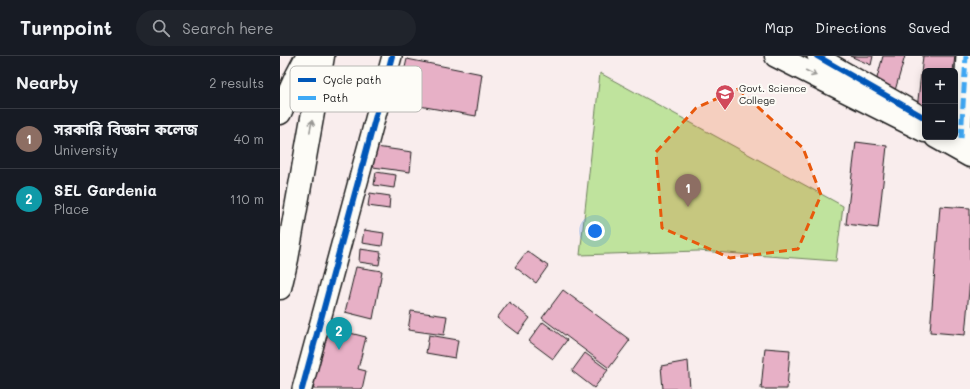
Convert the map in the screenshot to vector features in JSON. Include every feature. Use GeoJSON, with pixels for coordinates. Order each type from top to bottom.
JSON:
{"type":"FeatureCollection","features":[{"type":"Feature","properties":{"kind":"highway"},"geometry":{"type":"LineString","coordinates":[[302,66],[307,56]]}},
{"type":"Feature","properties":{"kind":"highway"},"geometry":{"type":"LineString","coordinates":[[321,66],[323,56]]}},
{"type":"Feature","properties":{"kind":"highway"},"geometry":{"type":"LineString","coordinates":[[776,56],[922,129]]}},
{"type":"Feature","properties":{"kind":"highway"},"geometry":{"type":"LineString","coordinates":[[280,113],[290,90]]}},
{"type":"Feature","properties":{"kind":"highway"},"geometry":{"type":"LineString","coordinates":[[280,288],[287,258],[313,112]]}},
{"type":"Feature","properties":{"kind":"highway"},"geometry":{"type":"LineString","coordinates":[[950,140],[964,143]]}},
{"type":"Feature","properties":{"kind":"highway"},"geometry":{"type":"LineString","coordinates":[[280,227],[304,165]]}},
{"type":"Feature","properties":{"kind":"street"},"geometry":{"type":"LineString","coordinates":[[389,66],[392,56]]}},
{"type":"Feature","properties":{"kind":"street"},"geometry":{"type":"LineString","coordinates":[[816,56],[922,116]]}},
{"type":"Feature","properties":{"kind":"street"},"geometry":{"type":"LineString","coordinates":[[964,143],[966,56]]}},
{"type":"Feature","properties":{"kind":"street"},"geometry":{"type":"LineString","coordinates":[[302,389],[377,112]]}},
{"type":"Feature","properties":{"kind":"highlighted area"},"geometry":{"type":"Polygon","coordinates":[[[738,89],[803,148],[821,195],[798,249],[730,258],[662,228],[656,152],[696,108],[738,89]]]}},
{"type":"Feature","properties":{"kind":"green space"},"geometry":{"type":"Polygon","coordinates":[[[600,73],[843,206],[836,261],[699,251],[580,255],[600,73]]]}},
{"type":"Feature","properties":{"kind":"building"},"geometry":{"type":"Polygon","coordinates":[[[850,56],[873,56],[871,65],[850,56]]]}},
{"type":"Feature","properties":{"kind":"building"},"geometry":{"type":"Polygon","coordinates":[[[883,56],[905,56],[894,94],[874,89],[883,56]]]}},
{"type":"Feature","properties":{"kind":"building"},"geometry":{"type":"Polygon","coordinates":[[[923,56],[955,56],[953,68],[922,68],[922,110],[917,109],[923,56]]]}},
{"type":"Feature","properties":{"kind":"building"},"geometry":{"type":"Polygon","coordinates":[[[407,59],[482,74],[476,116],[422,106],[422,66],[405,66],[407,59]]]}},
{"type":"Feature","properties":{"kind":"building"},"geometry":{"type":"Polygon","coordinates":[[[856,142],[887,146],[878,228],[846,224],[856,142]]]}},
{"type":"Feature","properties":{"kind":"building"},"geometry":{"type":"Polygon","coordinates":[[[376,147],[412,152],[410,172],[373,167],[376,147]]]}},
{"type":"Feature","properties":{"kind":"building"},"geometry":{"type":"Polygon","coordinates":[[[376,172],[396,175],[394,188],[374,185],[376,172]]]}},
{"type":"Feature","properties":{"kind":"building"},"geometry":{"type":"Polygon","coordinates":[[[370,193],[390,196],[389,209],[368,206],[370,193]]]}},
{"type":"Feature","properties":{"kind":"building"},"geometry":{"type":"Polygon","coordinates":[[[940,206],[970,208],[970,279],[965,335],[930,332],[940,206]]]}},
{"type":"Feature","properties":{"kind":"building"},"geometry":{"type":"Polygon","coordinates":[[[364,230],[384,233],[382,246],[362,243],[364,230]]]}},
{"type":"Feature","properties":{"kind":"building"},"geometry":{"type":"Polygon","coordinates":[[[360,249],[381,252],[379,265],[359,262],[360,249]]]}},
{"type":"Feature","properties":{"kind":"building"},"geometry":{"type":"Polygon","coordinates":[[[527,251],[548,266],[536,283],[515,267],[527,251]]]}},
{"type":"Feature","properties":{"kind":"building"},"geometry":{"type":"Polygon","coordinates":[[[356,267],[382,271],[373,319],[345,312],[356,267]]]}},
{"type":"Feature","properties":{"kind":"building"},"geometry":{"type":"Polygon","coordinates":[[[563,290],[630,340],[609,368],[542,318],[563,290]]]}},
{"type":"Feature","properties":{"kind":"building"},"geometry":{"type":"Polygon","coordinates":[[[509,302],[530,318],[518,334],[497,318],[509,302]]]}},
{"type":"Feature","properties":{"kind":"building"},"geometry":{"type":"Polygon","coordinates":[[[411,311],[447,316],[444,335],[408,330],[411,311]]]}},
{"type":"Feature","properties":{"kind":"building"},"geometry":{"type":"Polygon","coordinates":[[[543,322],[567,340],[553,359],[529,341],[543,322]]]}},
{"type":"Feature","properties":{"kind":"building"},"geometry":{"type":"Polygon","coordinates":[[[322,326],[366,337],[358,369],[366,371],[362,389],[306,389],[322,326]]]}},
{"type":"Feature","properties":{"kind":"building"},"geometry":{"type":"Polygon","coordinates":[[[429,335],[458,340],[455,358],[426,353],[429,335]]]}},
{"type":"Feature","properties":{"kind":"building"},"geometry":{"type":"Polygon","coordinates":[[[765,348],[790,350],[787,389],[761,389],[765,348]]]}},
{"type":"Feature","properties":{"kind":"building"},"geometry":{"type":"Polygon","coordinates":[[[585,353],[608,370],[594,388],[572,371],[585,353]]]}},
{"type":"Feature","properties":{"kind":"building"},"geometry":{"type":"Polygon","coordinates":[[[688,361],[690,389],[663,389],[661,366],[688,361]]]}},
{"type":"Feature","properties":{"kind":"marked path"},"geometry":{"type":"LineString","coordinates":[[961,138],[966,56]]}},
{"type":"Feature","properties":{"kind":"cycle path"},"geometry":{"type":"LineString","coordinates":[[389,66],[392,56]]}},
{"type":"Feature","properties":{"kind":"cycle path"},"geometry":{"type":"LineString","coordinates":[[817,56],[922,116]]}},
{"type":"Feature","properties":{"kind":"cycle path"},"geometry":{"type":"LineString","coordinates":[[302,389],[377,112]]}},
{"type":"Feature","properties":{"kind":"place","name":"Govt. Science College"},"geometry":{"type":"Point","coordinates":[725,111]}},
{"type":"Feature","properties":{"kind":"place","name":"সরকারি বিজ্ঞান কলেজ"},"geometry":{"type":"Point","coordinates":[688,207]}},
{"type":"Feature","properties":{"kind":"place","name":"SEL Gardenia"},"geometry":{"type":"Point","coordinates":[339,350]}}]}
